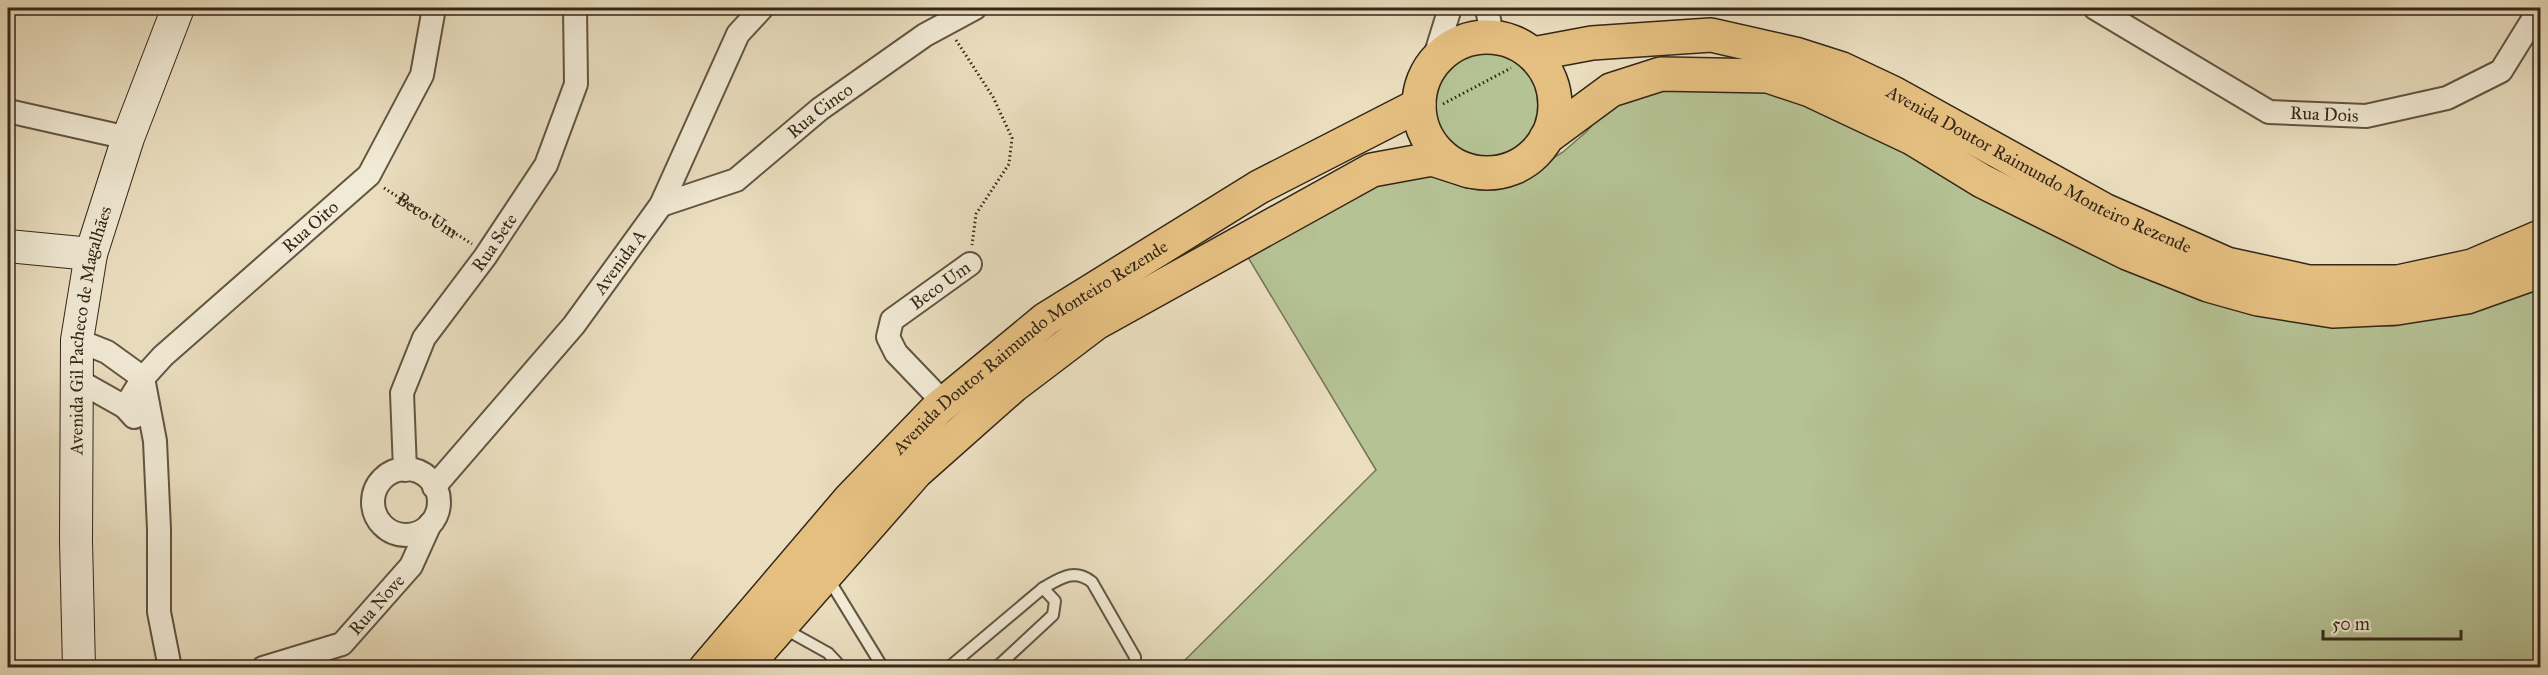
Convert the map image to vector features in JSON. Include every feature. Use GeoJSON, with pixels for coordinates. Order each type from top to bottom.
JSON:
{"type":"FeatureCollection","features":[{"type":"Feature","properties":{"kind":"main road"},"geometry":{"type":"LineString","coordinates":[[1419,110],[1422,83],[1433,63],[1449,48],[1470,39],[1490,22],[1535,57]]}},
{"type":"Feature","properties":{"kind":"main road","name":"Avenida Doutor Raimundo Monteiro Rezende"},"geometry":{"type":"LineString","coordinates":[[1546,138],[1554,117],[1554,94],[1546,72],[1535,57],[1592,44],[1711,35],[1795,54],[1842,69],[1893,93],[2104,210],[2227,264],[2309,282],[2398,282],[2472,266],[2541,237]]}},
{"type":"Feature","properties":{"kind":"main road","name":"Avenida Doutor Raimundo Monteiro Rezende"},"geometry":{"type":"LineString","coordinates":[[744,668],[916,472],[1013,386],[1096,323],[1372,170],[1432,159],[1469,171],[1491,173],[1513,168],[1532,156],[1546,138],[1611,90],[1661,74],[1768,76],[1810,90],[1912,138],[1982,181],[2127,253],[2208,285],[2259,299],[2332,311],[2397,308],[2467,297],[2541,271]]}},
{"type":"Feature","properties":{"kind":"main road","name":"Avenida Doutor Raimundo Monteiro Rezende"},"geometry":{"type":"LineString","coordinates":[[706,668],[850,499],[944,404],[1046,319],[1259,188],[1419,110],[1425,135],[1436,151],[1451,163],[1469,171]]}},
{"type":"Feature","properties":{"kind":"street","name":"Avenida Gil Pacheco de Magalhães"},"geometry":{"type":"LineString","coordinates":[[79,668],[76,541],[77,340],[91,254],[128,138],[178,8]]}},
{"type":"Feature","properties":{"kind":"street","name":"Rua Oito"},"geometry":{"type":"LineString","coordinates":[[125,406],[143,378],[163,356],[367,177],[422,75],[434,8]]}},
{"type":"Feature","properties":{"kind":"street","name":"Rua Sete"},"geometry":{"type":"LineString","coordinates":[[405,470],[402,393],[424,338],[487,253],[546,165],[576,84],[575,8]]}},
{"type":"Feature","properties":{"kind":"street"},"geometry":{"type":"LineString","coordinates":[[738,34],[740,8]]}},
{"type":"Feature","properties":{"kind":"street","name":"Avenida A"},"geometry":{"type":"LineString","coordinates":[[434,487],[574,325],[661,206],[738,34],[762,8]]}},
{"type":"Feature","properties":{"kind":"street","name":"Rua Cinco"},"geometry":{"type":"LineString","coordinates":[[661,206],[736,180],[820,109],[925,35],[975,8]]}},
{"type":"Feature","properties":{"kind":"street"},"geometry":{"type":"LineString","coordinates":[[1433,63],[1450,8]]}},
{"type":"Feature","properties":{"kind":"street","name":"Rua Dois"},"geometry":{"type":"LineString","coordinates":[[2095,8],[2269,112],[2366,116],[2447,98],[2501,71],[2541,8]]}},
{"type":"Feature","properties":{"kind":"street"},"geometry":{"type":"LineString","coordinates":[[8,111],[128,138]]}},
{"type":"Feature","properties":{"kind":"street"},"geometry":{"type":"LineString","coordinates":[[8,246],[91,254]]}},
{"type":"Feature","properties":{"kind":"street","name":"Beco Um"},"geometry":{"type":"LineString","coordinates":[[944,404],[896,353],[888,337],[892,320],[970,264]]}},
{"type":"Feature","properties":{"kind":"street"},"geometry":{"type":"LineString","coordinates":[[77,340],[106,352],[143,378],[155,441],[159,529],[159,612],[170,668]]}},
{"type":"Feature","properties":{"kind":"street"},"geometry":{"type":"LineString","coordinates":[[77,380],[125,406],[155,441]]}},
{"type":"Feature","properties":{"kind":"street"},"geometry":{"type":"LineString","coordinates":[[405,470],[422,474],[434,487],[438,506],[430,524],[412,535],[391,532],[376,516],[374,495],[378,485],[395,471],[405,470]]}},
{"type":"Feature","properties":{"kind":"street","name":"Rua Nove"},"geometry":{"type":"LineString","coordinates":[[263,668],[342,644],[411,566],[430,524]]}},
{"type":"Feature","properties":{"kind":"lane"},"geometry":{"type":"LineString","coordinates":[[948,668],[1043,588],[1072,573],[1083,575],[1092,582],[1135,657],[1135,668]]}},
{"type":"Feature","properties":{"kind":"lane"},"geometry":{"type":"LineString","coordinates":[[826,575],[883,668]]}},
{"type":"Feature","properties":{"kind":"lane"},"geometry":{"type":"LineString","coordinates":[[996,668],[1053,615],[1055,601],[1043,588]]}},
{"type":"Feature","properties":{"kind":"lane"},"geometry":{"type":"LineString","coordinates":[[780,626],[828,653],[842,668]]}},
{"type":"Feature","properties":{"kind":"path","name":"Beco Um"},"geometry":{"type":"LineString","coordinates":[[944,24],[993,97],[1012,138],[1009,165],[976,214],[970,264]]}},
{"type":"Feature","properties":{"kind":"path"},"geometry":{"type":"LineString","coordinates":[[1419,110],[1535,57]]}},
{"type":"Feature","properties":{"kind":"path","name":"Beco Um"},"geometry":{"type":"LineString","coordinates":[[367,177],[487,253]]}},
{"type":"Feature","properties":{"kind":"green space"},"geometry":{"type":"Polygon","coordinates":[[[1489,50],[1511,54],[1529,66],[1541,84],[1545,106],[1541,128],[1529,146],[1511,158],[1489,162],[1467,158],[1449,146],[1437,128],[1433,106],[1437,84],[1449,66],[1467,54],[1489,50]]]}},
{"type":"Feature","properties":{"kind":"green space"},"geometry":{"type":"Polygon","coordinates":[[[1658,80],[1756,81],[2249,314],[2340,325],[2395,326],[2540,287],[2540,667],[1177,668],[1376,470],[1243,249],[1386,172],[1455,172],[1493,182],[1527,175],[1563,152],[1586,132],[1620,95],[1658,80]]]}}]}
